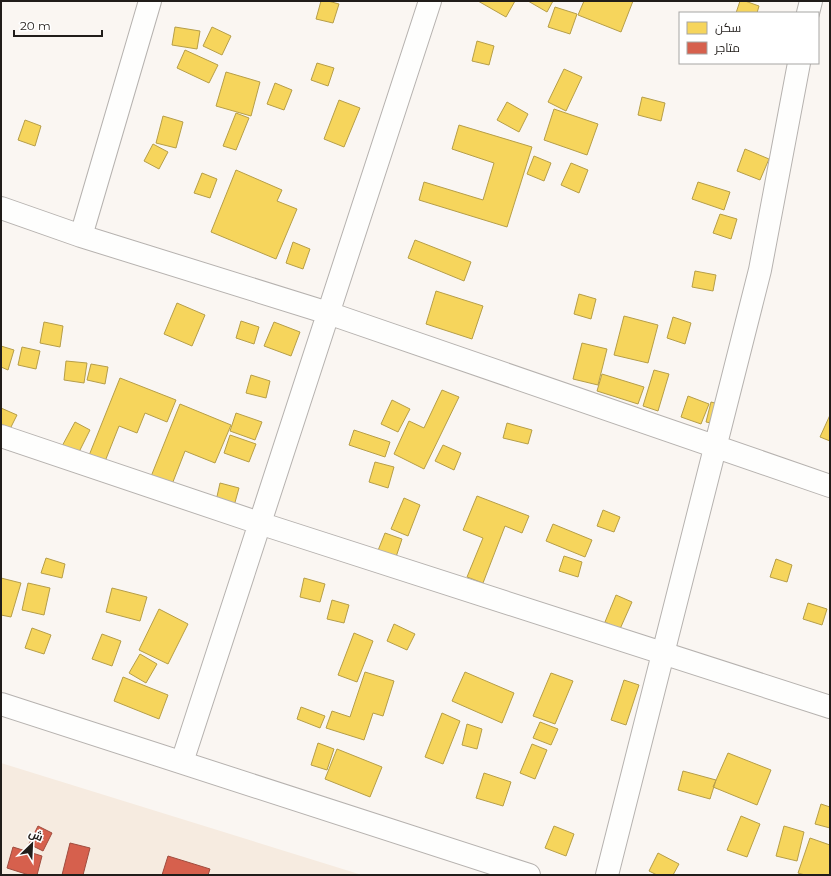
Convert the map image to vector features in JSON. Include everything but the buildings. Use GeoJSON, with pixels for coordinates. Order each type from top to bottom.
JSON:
{"type":"FeatureCollection","features":[{"type":"Feature","properties":{"kind":"street"},"geometry":{"type":"LineString","coordinates":[[81,236],[150,1]]}},
{"type":"Feature","properties":{"kind":"street"},"geometry":{"type":"LineString","coordinates":[[182,762],[430,1]]}},
{"type":"Feature","properties":{"kind":"street"},"geometry":{"type":"LineString","coordinates":[[808,12],[810,1]]}},
{"type":"Feature","properties":{"kind":"street"},"geometry":{"type":"LineString","coordinates":[[608,875],[760,270],[799,64]]}},
{"type":"Feature","properties":{"kind":"street"},"geometry":{"type":"LineString","coordinates":[[1,208],[81,236],[328,313],[830,486]]}},
{"type":"Feature","properties":{"kind":"street"},"geometry":{"type":"LineString","coordinates":[[1,436],[260,523],[830,707]]}},
{"type":"Feature","properties":{"kind":"street"},"geometry":{"type":"LineString","coordinates":[[1,704],[529,875]]}},
{"type":"Feature","properties":{"kind":"shaded area"},"geometry":{"type":"Polygon","coordinates":[[[1,763],[362,875],[1,875],[1,763]]]}}]}
